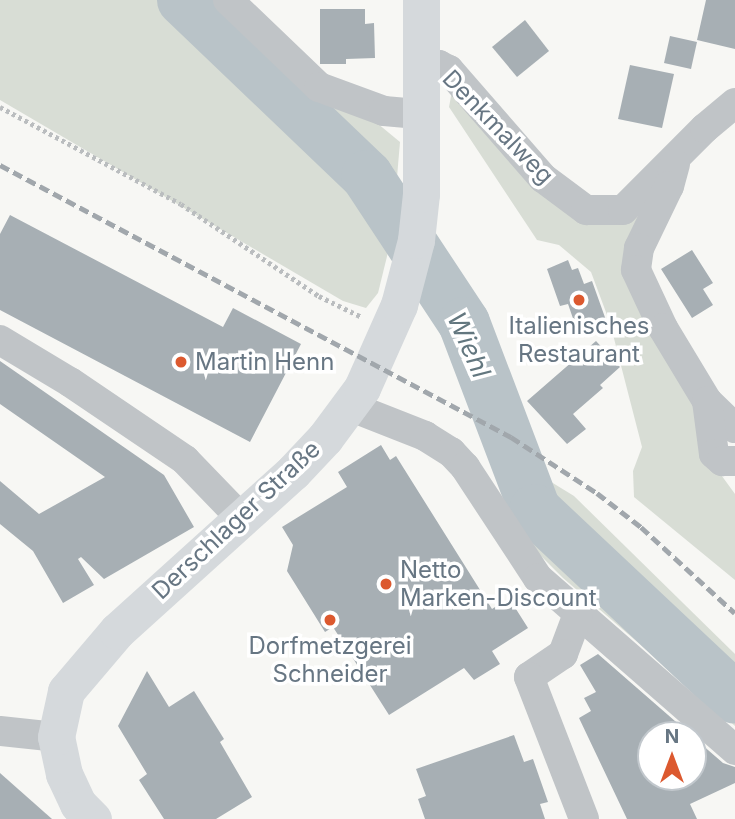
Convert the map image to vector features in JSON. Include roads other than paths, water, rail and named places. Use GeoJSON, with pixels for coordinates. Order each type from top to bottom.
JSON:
{"type":"FeatureCollection","features":[{"type":"Feature","properties":{"kind":"main road","name":"Derschlager Straße"},"geometry":{"type":"LineString","coordinates":[[56,737],[66,691],[81,671],[117,631],[293,471],[349,406],[375,363],[404,292],[416,240],[421,194],[421,0]]}},
{"type":"Feature","properties":{"kind":"main road"},"geometry":{"type":"LineString","coordinates":[[56,737],[64,774],[78,804],[93,819]]}},
{"type":"Feature","properties":{"kind":"street"},"geometry":{"type":"LineString","coordinates":[[228,0],[319,87],[384,111],[421,114]]}},
{"type":"Feature","properties":{"kind":"street","name":"Denkmalweg"},"geometry":{"type":"LineString","coordinates":[[421,65],[439,65],[449,70],[543,178],[586,210],[623,210],[735,103]]}},
{"type":"Feature","properties":{"kind":"street"},"geometry":{"type":"LineString","coordinates":[[676,157],[669,186],[639,248],[636,270],[663,328],[707,401],[735,428]]}},
{"type":"Feature","properties":{"kind":"street"},"geometry":{"type":"LineString","coordinates":[[0,340],[70,382],[185,460],[205,477],[241,518]]}},
{"type":"Feature","properties":{"kind":"street"},"geometry":{"type":"LineString","coordinates":[[707,401],[714,454],[722,461],[735,461]]}},
{"type":"Feature","properties":{"kind":"street"},"geometry":{"type":"LineString","coordinates":[[349,406],[425,436],[451,452],[465,467],[538,578],[735,750]]}},
{"type":"Feature","properties":{"kind":"street"},"geometry":{"type":"LineString","coordinates":[[578,614],[563,654],[529,677],[584,819]]}},
{"type":"Feature","properties":{"kind":"street"},"geometry":{"type":"LineString","coordinates":[[0,731],[56,737]]}},
{"type":"Feature","properties":{"kind":"waterway","name":"Wiehl"},"geometry":{"type":"LineString","coordinates":[[183,0],[367,176],[464,323],[535,510],[735,698]]}},
{"type":"Feature","properties":{"kind":"railway"},"geometry":{"type":"LineString","coordinates":[[0,165],[511,437],[597,493],[641,527],[735,613]]}},
{"type":"Feature","properties":{"kind":"place","name":"Italienisches Restaurant"},"geometry":{"type":"Point","coordinates":[579,300]}},
{"type":"Feature","properties":{"kind":"place","name":"Martin Henn"},"geometry":{"type":"Point","coordinates":[181,362]}},
{"type":"Feature","properties":{"kind":"place","name":"Netto Marken-Discount"},"geometry":{"type":"Point","coordinates":[386,584]}},
{"type":"Feature","properties":{"kind":"place","name":"Dorfmetzgerei Schneider"},"geometry":{"type":"Point","coordinates":[330,620]}}]}
